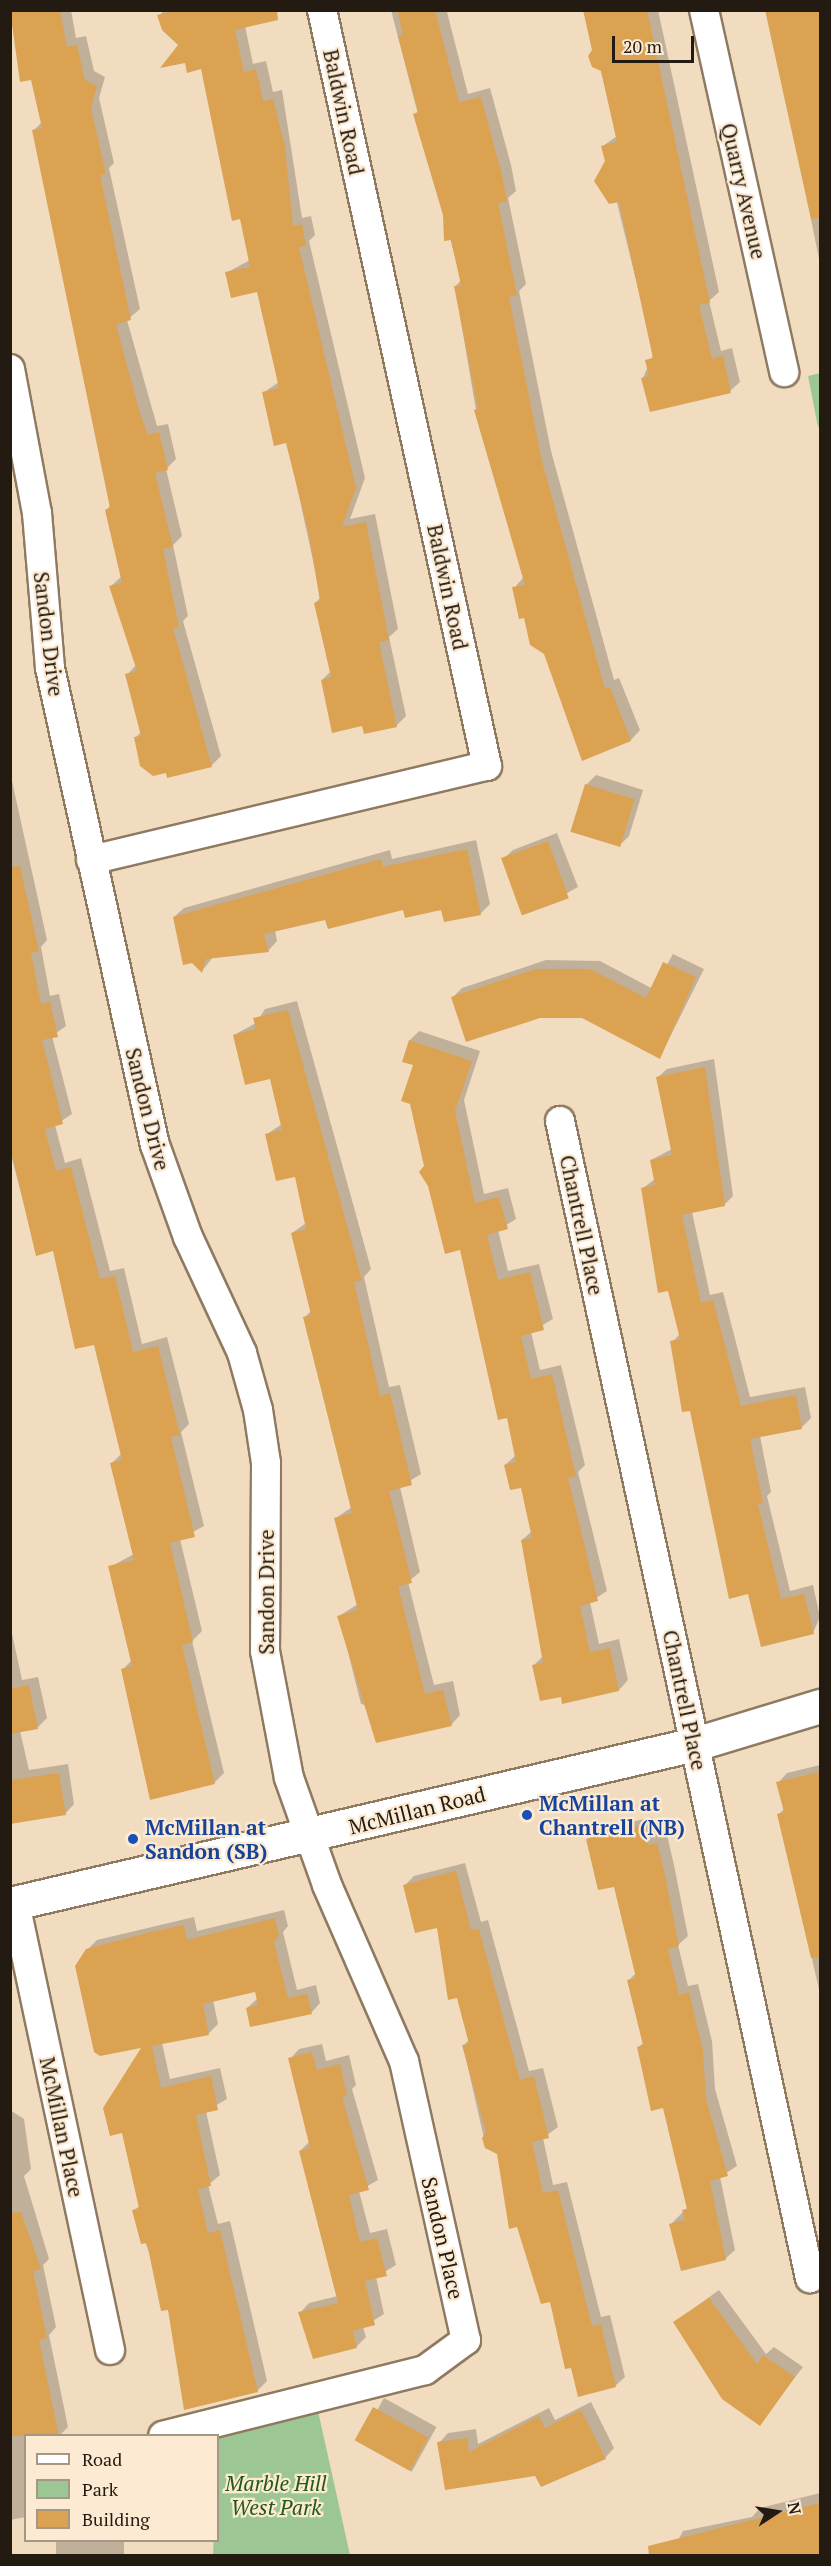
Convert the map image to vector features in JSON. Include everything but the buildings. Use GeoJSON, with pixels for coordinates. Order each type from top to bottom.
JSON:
{"type":"FeatureCollection","features":[{"type":"Feature","properties":{"kind":"main road","name":"McMillan Road"},"geometry":{"type":"LineString","coordinates":[[13,1904],[695,1744],[820,1706]]}},
{"type":"Feature","properties":{"kind":"street","name":"Baldwin Road"},"geometry":{"type":"LineString","coordinates":[[91,860],[487,765],[322,10]]}},
{"type":"Feature","properties":{"kind":"street","name":"Quarry Avenue"},"geometry":{"type":"LineString","coordinates":[[704,10],[784,372]]}},
{"type":"Feature","properties":{"kind":"street","name":"Sandon Drive"},"geometry":{"type":"LineString","coordinates":[[10,369],[19,453],[50,668],[155,1145],[188,1238],[242,1353],[258,1410],[266,1463],[265,1652],[289,1779],[309,1836]]}},
{"type":"Feature","properties":{"kind":"street","name":"Chantrell Place"},"geometry":{"type":"LineString","coordinates":[[560,1121],[810,2278]]}},
{"type":"Feature","properties":{"kind":"street","name":"Sandon Place"},"geometry":{"type":"LineString","coordinates":[[172,2434],[425,2370],[466,2340],[404,2061],[309,1836]]}},
{"type":"Feature","properties":{"kind":"street","name":"McMillan Place"},"geometry":{"type":"LineString","coordinates":[[13,1904],[110,2350]]}},
{"type":"Feature","properties":{"kind":"green space"},"geometry":{"type":"Polygon","coordinates":[[[820,373],[820,426],[818,427],[808,376],[820,373]]]}},
{"type":"Feature","properties":{"kind":"green space","name":"Marble Hill West Park"},"geometry":{"type":"Polygon","coordinates":[[[318,2411],[350,2555],[213,2555],[214,2542],[219,2542],[219,2436],[318,2411]]]}},
{"type":"Feature","properties":{"kind":"place","name":"McMillan at Chantrell (NB)"},"geometry":{"type":"Point","coordinates":[527,1815]}},
{"type":"Feature","properties":{"kind":"place","name":"McMillan at Sandon (SB)"},"geometry":{"type":"Point","coordinates":[133,1839]}}]}
